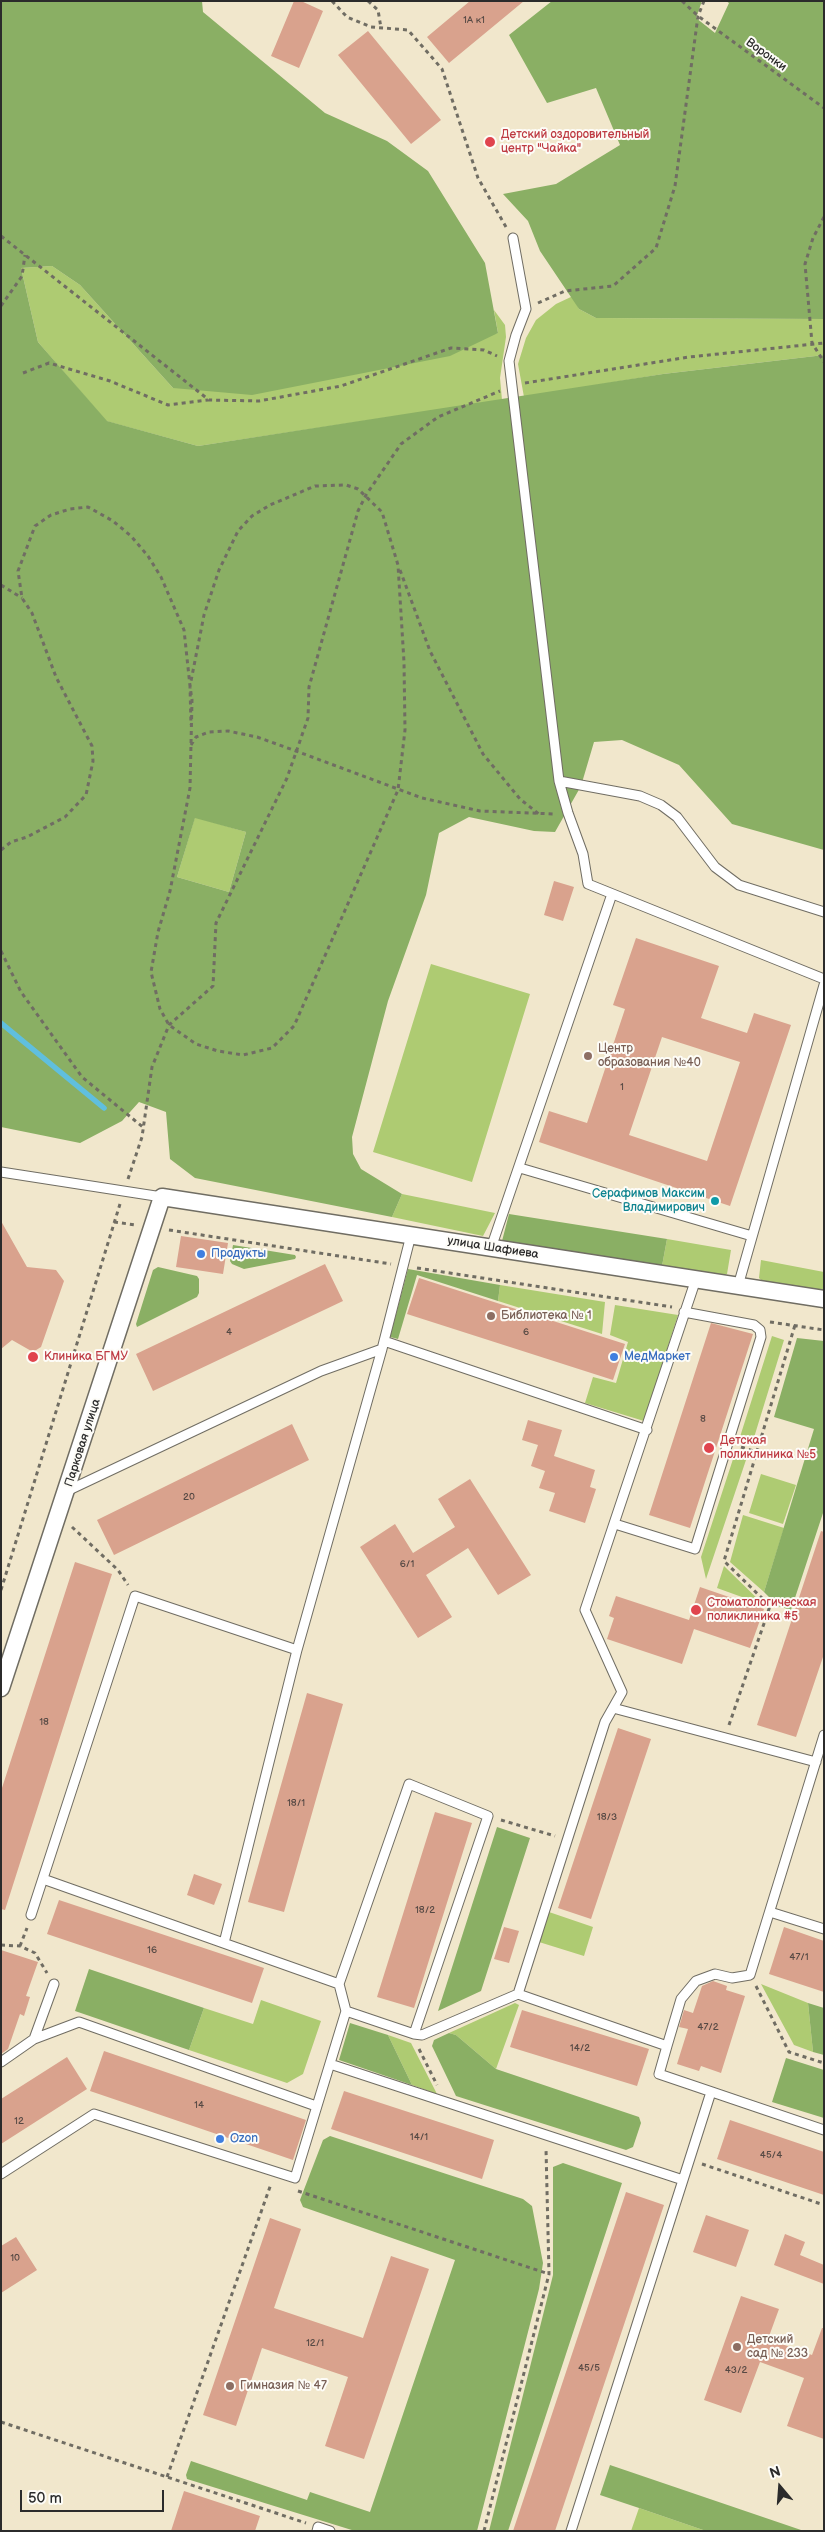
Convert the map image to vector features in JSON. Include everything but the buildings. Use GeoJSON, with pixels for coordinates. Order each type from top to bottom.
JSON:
{"type":"FeatureCollection","features":[{"type":"Feature","properties":{"kind":"street","name":"улица Шафиева"},"geometry":{"type":"LineString","coordinates":[[162,1197],[824,1299]]}},
{"type":"Feature","properties":{"kind":"street","name":"Парковая улица"},"geometry":{"type":"LineString","coordinates":[[1,1688],[162,1197]]}},
{"type":"Feature","properties":{"kind":"lane"},"geometry":{"type":"LineString","coordinates":[[513,238],[526,309],[509,361],[559,781],[568,814],[583,854],[588,884],[824,979]]}},
{"type":"Feature","properties":{"kind":"lane"},"geometry":{"type":"LineString","coordinates":[[559,781],[640,796],[661,805],[677,817],[715,867],[739,885],[824,912]]}},
{"type":"Feature","properties":{"kind":"lane"},"geometry":{"type":"LineString","coordinates":[[492,1248],[612,894]]}},
{"type":"Feature","properties":{"kind":"lane"},"geometry":{"type":"LineString","coordinates":[[738,1286],[824,985]]}},
{"type":"Feature","properties":{"kind":"lane"},"geometry":{"type":"LineString","coordinates":[[520,1168],[752,1236]]}},
{"type":"Feature","properties":{"kind":"lane"},"geometry":{"type":"LineString","coordinates":[[1,1172],[162,1197]]}},
{"type":"Feature","properties":{"kind":"lane"},"geometry":{"type":"LineString","coordinates":[[224,1942],[297,1650],[383,1345],[411,1236]]}},
{"type":"Feature","properties":{"kind":"lane"},"geometry":{"type":"LineString","coordinates":[[518,1994],[605,1722],[622,1692],[585,1610],[696,1279]]}},
{"type":"Feature","properties":{"kind":"lane"},"geometry":{"type":"LineString","coordinates":[[615,1524],[695,1549],[761,1338],[760,1330],[754,1325],[685,1310]]}},
{"type":"Feature","properties":{"kind":"lane"},"geometry":{"type":"LineString","coordinates":[[67,1491],[321,1371],[383,1345],[646,1430]]}},
{"type":"Feature","properties":{"kind":"lane"},"geometry":{"type":"LineString","coordinates":[[31,1915],[135,1596],[297,1650]]}},
{"type":"Feature","properties":{"kind":"lane"},"geometry":{"type":"LineString","coordinates":[[613,1708],[816,1762]]}},
{"type":"Feature","properties":{"kind":"lane"},"geometry":{"type":"LineString","coordinates":[[824,1735],[750,1974],[732,1978],[715,1974],[696,1981],[681,1999],[660,2074],[824,2130]]}},
{"type":"Feature","properties":{"kind":"lane"},"geometry":{"type":"LineString","coordinates":[[1,2174],[94,2114],[295,2178],[346,2011],[339,1984],[409,1784],[488,1816],[412,2033]]}},
{"type":"Feature","properties":{"kind":"lane"},"geometry":{"type":"LineString","coordinates":[[43,1879],[339,1984]]}},
{"type":"Feature","properties":{"kind":"lane"},"geometry":{"type":"LineString","coordinates":[[770,1912],[824,1929]]}},
{"type":"Feature","properties":{"kind":"lane"},"geometry":{"type":"LineString","coordinates":[[34,2039],[54,1984]]}},
{"type":"Feature","properties":{"kind":"lane"},"geometry":{"type":"LineString","coordinates":[[346,2011],[422,2035],[518,1994],[667,2046]]}},
{"type":"Feature","properties":{"kind":"lane"},"geometry":{"type":"LineString","coordinates":[[1,2062],[34,2039],[79,2022],[316,2106]]}},
{"type":"Feature","properties":{"kind":"lane"},"geometry":{"type":"LineString","coordinates":[[330,2064],[683,2180]]}},
{"type":"Feature","properties":{"kind":"lane"},"geometry":{"type":"LineString","coordinates":[[571,2531],[634,2339],[711,2092]]}},
{"type":"Feature","properties":{"kind":"lane"},"geometry":{"type":"LineString","coordinates":[[318,2529],[330,2531]]}},
{"type":"Feature","properties":{"kind":"path"},"geometry":{"type":"LineString","coordinates":[[332,1],[347,17],[372,27],[408,30],[442,69],[478,178],[493,208],[513,238]]}},
{"type":"Feature","properties":{"kind":"path"},"geometry":{"type":"LineString","coordinates":[[368,1],[378,10],[381,28]]}},
{"type":"Feature","properties":{"kind":"path","name":"Воронки"},"geometry":{"type":"LineString","coordinates":[[682,1],[698,16],[824,108]]}},
{"type":"Feature","properties":{"kind":"path"},"geometry":{"type":"LineString","coordinates":[[526,309],[565,291],[613,286],[656,248],[675,186],[698,16],[704,1]]}},
{"type":"Feature","properties":{"kind":"path"},"geometry":{"type":"LineString","coordinates":[[824,217],[813,238],[804,264],[812,342],[824,362]]}},
{"type":"Feature","properties":{"kind":"path"},"geometry":{"type":"LineString","coordinates":[[1,236],[209,400]]}},
{"type":"Feature","properties":{"kind":"path"},"geometry":{"type":"LineString","coordinates":[[1,306],[22,276],[25,254]]}},
{"type":"Feature","properties":{"kind":"path"},"geometry":{"type":"LineString","coordinates":[[1,1590],[144,1128],[152,1067],[169,1026],[213,986],[216,923],[287,778],[308,718],[312,678],[358,511],[366,495],[401,444],[408,438],[438,416],[513,386],[689,357],[812,342],[824,343]]}},
{"type":"Feature","properties":{"kind":"path"},"geometry":{"type":"LineString","coordinates":[[23,373],[49,363],[110,381],[168,405],[209,400],[259,400],[341,386],[451,348],[484,350],[509,361]]}},
{"type":"Feature","properties":{"kind":"path"},"geometry":{"type":"LineString","coordinates":[[190,686],[204,614],[218,570],[238,532],[252,516],[270,505],[316,486],[346,485],[358,488],[382,512],[398,565],[430,651],[483,754],[520,800],[541,815]]}},
{"type":"Feature","properties":{"kind":"path"},"geometry":{"type":"LineString","coordinates":[[22,598],[18,571],[35,526],[51,515],[70,509],[88,507],[113,521],[131,536],[148,556],[161,576],[184,630],[190,686],[191,745],[188,797],[170,891],[158,932],[152,972],[160,1009],[169,1026],[196,1044],[218,1051],[243,1055],[272,1048],[294,1026],[398,790],[405,720],[404,662],[398,565]]}},
{"type":"Feature","properties":{"kind":"path"},"geometry":{"type":"LineString","coordinates":[[1,585],[22,598],[32,613],[56,677],[92,746],[93,761],[86,795],[64,817],[27,837],[11,842],[1,850]]}},
{"type":"Feature","properties":{"kind":"path"},"geometry":{"type":"LineString","coordinates":[[191,745],[196,738],[209,732],[228,731],[257,737],[422,798],[480,811],[541,815],[568,814]]}},
{"type":"Feature","properties":{"kind":"path"},"geometry":{"type":"LineString","coordinates":[[1,951],[21,992],[82,1077],[144,1128]]}},
{"type":"Feature","properties":{"kind":"path"},"geometry":{"type":"LineString","coordinates":[[114,1222],[685,1310]]}},
{"type":"Feature","properties":{"kind":"path"},"geometry":{"type":"LineString","coordinates":[[767,1321],[824,1330]]}},
{"type":"Feature","properties":{"kind":"path"},"geometry":{"type":"LineString","coordinates":[[725,1738],[770,1606],[724,1561],[795,1325]]}},
{"type":"Feature","properties":{"kind":"path"},"geometry":{"type":"LineString","coordinates":[[58,1514],[118,1570],[135,1596]]}},
{"type":"Feature","properties":{"kind":"path"},"geometry":{"type":"LineString","coordinates":[[488,1816],[567,1840]]}},
{"type":"Feature","properties":{"kind":"path"},"geometry":{"type":"LineString","coordinates":[[20,1946],[31,1915]]}},
{"type":"Feature","properties":{"kind":"path"},"geometry":{"type":"LineString","coordinates":[[1,1945],[20,1946],[35,1952],[54,1984]]}},
{"type":"Feature","properties":{"kind":"path"},"geometry":{"type":"LineString","coordinates":[[750,1974],[789,2052],[824,2063]]}},
{"type":"Feature","properties":{"kind":"path"},"geometry":{"type":"LineString","coordinates":[[412,2033],[446,2103]]}},
{"type":"Feature","properties":{"kind":"path"},"geometry":{"type":"LineString","coordinates":[[484,2531],[549,2274],[545,2136]]}},
{"type":"Feature","properties":{"kind":"path"},"geometry":{"type":"LineString","coordinates":[[690,2160],[824,2205]]}},
{"type":"Feature","properties":{"kind":"path"},"geometry":{"type":"LineString","coordinates":[[271,2182],[280,2186]]}},
{"type":"Feature","properties":{"kind":"path"},"geometry":{"type":"LineString","coordinates":[[290,2189],[549,2274]]}},
{"type":"Feature","properties":{"kind":"path"},"geometry":{"type":"LineString","coordinates":[[167,2477],[265,2200]]}},
{"type":"Feature","properties":{"kind":"path"},"geometry":{"type":"LineString","coordinates":[[1,2422],[318,2529]]}},
{"type":"Feature","properties":{"kind":"green space"},"geometry":{"type":"Polygon","coordinates":[[[1,1],[202,1],[203,12],[325,113],[387,141],[428,171],[485,263],[498,333],[450,356],[252,395],[173,388],[80,285],[52,266],[21,268],[38,342],[107,421],[198,446],[663,374],[824,355],[824,850],[732,824],[679,765],[622,740],[594,742],[581,786],[555,832],[534,831],[469,817],[439,833],[426,895],[388,1001],[352,1137],[353,1154],[361,1169],[402,1194],[392,1217],[195,1178],[170,1159],[166,1112],[139,1102],[122,1121],[80,1143],[1,1127],[1,1]],[[195,818],[177,877],[229,892],[246,832],[195,818]]]}},
{"type":"Feature","properties":{"kind":"green space"},"geometry":{"type":"Polygon","coordinates":[[[552,1],[702,1],[696,18],[715,33],[729,3],[726,1],[824,1],[824,319],[596,318],[579,309],[540,251],[528,221],[503,194],[556,184],[620,145],[596,88],[547,103],[509,35],[552,1]]]}},
{"type":"Feature","properties":{"kind":"green space"},"geometry":{"type":"Polygon","coordinates":[[[52,266],[80,285],[173,388],[498,333],[494,310],[505,325],[506,337],[500,378],[502,400],[198,446],[106,421],[38,342],[21,268],[52,266]]]}},
{"type":"Feature","properties":{"kind":"green space"},"geometry":{"type":"Polygon","coordinates":[[[573,296],[579,309],[596,318],[824,319],[824,355],[663,374],[524,397],[518,364],[526,338],[536,320],[556,304],[573,296]]]}},
{"type":"Feature","properties":{"kind":"green space"},"geometry":{"type":"Polygon","coordinates":[[[195,817],[246,832],[229,892],[177,877],[195,817]]]}},
{"type":"Feature","properties":{"kind":"green space"},"geometry":{"type":"Polygon","coordinates":[[[431,964],[530,994],[472,1182],[373,1152],[431,964]]]}},
{"type":"Feature","properties":{"kind":"green space"},"geometry":{"type":"Polygon","coordinates":[[[402,1194],[495,1213],[483,1236],[392,1217],[402,1194]]]}},
{"type":"Feature","properties":{"kind":"green space"},"geometry":{"type":"Polygon","coordinates":[[[509,1214],[667,1239],[662,1266],[502,1241],[509,1214]]]}},
{"type":"Feature","properties":{"kind":"green space"},"geometry":{"type":"Polygon","coordinates":[[[667,1239],[731,1250],[727,1274],[721,1277],[662,1266],[667,1239]]]}},
{"type":"Feature","properties":{"kind":"green space"},"geometry":{"type":"Polygon","coordinates":[[[233,1245],[295,1255],[296,1257],[295,1259],[244,1269],[232,1264],[230,1261],[233,1245]]]}},
{"type":"Feature","properties":{"kind":"green space"},"geometry":{"type":"Polygon","coordinates":[[[761,1260],[824,1272],[824,1293],[764,1283],[759,1278],[761,1260]]]}},
{"type":"Feature","properties":{"kind":"green space"},"geometry":{"type":"Polygon","coordinates":[[[158,1267],[197,1276],[199,1279],[199,1293],[197,1297],[137,1327],[136,1324],[153,1270],[158,1267]]]}},
{"type":"Feature","properties":{"kind":"green space"},"geometry":{"type":"Polygon","coordinates":[[[408,1269],[500,1285],[498,1301],[417,1275],[398,1339],[390,1337],[408,1269]]]}},
{"type":"Feature","properties":{"kind":"green space"},"geometry":{"type":"Polygon","coordinates":[[[500,1285],[605,1302],[602,1334],[498,1301],[500,1285]]]}},
{"type":"Feature","properties":{"kind":"green space"},"geometry":{"type":"Polygon","coordinates":[[[615,1305],[678,1315],[644,1421],[585,1403],[593,1377],[616,1383],[628,1342],[610,1335],[615,1305]]]}},
{"type":"Feature","properties":{"kind":"green space"},"geometry":{"type":"Polygon","coordinates":[[[772,1336],[784,1340],[752,1444],[739,1440],[772,1336]]]}},
{"type":"Feature","properties":{"kind":"green space"},"geometry":{"type":"Polygon","coordinates":[[[797,1338],[824,1341],[824,1510],[791,1610],[778,1606],[764,1592],[814,1429],[774,1417],[797,1338]]]}},
{"type":"Feature","properties":{"kind":"green space"},"geometry":{"type":"Polygon","coordinates":[[[735,1453],[747,1457],[706,1579],[701,1557],[735,1453]]]}},
{"type":"Feature","properties":{"kind":"green space"},"geometry":{"type":"Polygon","coordinates":[[[761,1474],[796,1485],[783,1524],[749,1513],[761,1474]]]}},
{"type":"Feature","properties":{"kind":"green space"},"geometry":{"type":"Polygon","coordinates":[[[743,1515],[784,1528],[764,1592],[730,1562],[743,1515]]]}},
{"type":"Feature","properties":{"kind":"green space"},"geometry":{"type":"Polygon","coordinates":[[[724,1566],[764,1605],[717,1588],[724,1566]]]}},
{"type":"Feature","properties":{"kind":"green space"},"geometry":{"type":"Polygon","coordinates":[[[497,1827],[530,1838],[481,1991],[438,2011],[497,1827]]]}},
{"type":"Feature","properties":{"kind":"green space"},"geometry":{"type":"Polygon","coordinates":[[[549,1912],[593,1927],[584,1956],[539,1942],[549,1912]]]}},
{"type":"Feature","properties":{"kind":"green space"},"geometry":{"type":"Polygon","coordinates":[[[89,1969],[204,2008],[189,2050],[75,2011],[89,1969]]]}},
{"type":"Feature","properties":{"kind":"green space"},"geometry":{"type":"Polygon","coordinates":[[[761,1984],[808,2003],[813,2052],[794,2045],[761,1984]]]}},
{"type":"Feature","properties":{"kind":"green space"},"geometry":{"type":"Polygon","coordinates":[[[261,2000],[321,2021],[303,2074],[287,2083],[189,2050],[204,2008],[253,2024],[261,2000]]]}},
{"type":"Feature","properties":{"kind":"green space"},"geometry":{"type":"Polygon","coordinates":[[[515,2003],[519,2005],[496,2069],[456,2035],[449,2033],[515,2003]]]}},
{"type":"Feature","properties":{"kind":"green space"},"geometry":{"type":"Polygon","coordinates":[[[808,2003],[824,2008],[824,2055],[813,2052],[808,2003]]]}},
{"type":"Feature","properties":{"kind":"green space"},"geometry":{"type":"Polygon","coordinates":[[[350,2023],[388,2035],[412,2085],[339,2060],[350,2023]]]}},
{"type":"Feature","properties":{"kind":"green space"},"geometry":{"type":"Polygon","coordinates":[[[449,2033],[456,2035],[496,2069],[639,2117],[641,2123],[633,2147],[626,2150],[456,2096],[432,2046],[434,2040],[449,2033]]]}},
{"type":"Feature","properties":{"kind":"green space"},"geometry":{"type":"Polygon","coordinates":[[[388,2035],[411,2043],[437,2094],[412,2085],[388,2035]]]}},
{"type":"Feature","properties":{"kind":"green space"},"geometry":{"type":"Polygon","coordinates":[[[786,2058],[824,2070],[824,2118],[772,2102],[786,2058]]]}},
{"type":"Feature","properties":{"kind":"green space"},"geometry":{"type":"Polygon","coordinates":[[[330,2136],[523,2199],[532,2206],[543,2263],[539,2289],[477,2531],[355,2531],[187,2479],[186,2475],[191,2461],[307,2500],[310,2492],[370,2512],[455,2260],[303,2207],[300,2200],[323,2140],[330,2136]]]}},
{"type":"Feature","properties":{"kind":"green space"},"geometry":{"type":"Polygon","coordinates":[[[563,2163],[622,2183],[508,2531],[489,2531],[553,2275],[553,2167],[563,2163]]]}},
{"type":"Feature","properties":{"kind":"green space"},"geometry":{"type":"Polygon","coordinates":[[[610,2465],[804,2531],[706,2531],[600,2495],[610,2465]]]}},
{"type":"Feature","properties":{"kind":"green space"},"geometry":{"type":"Polygon","coordinates":[[[639,2508],[706,2531],[631,2531],[639,2508]]]}},
{"type":"Feature","properties":{"kind":"waterway"},"geometry":{"type":"LineString","coordinates":[[1,1023],[104,1108]]}},
{"type":"Feature","properties":{"kind":"place","name":"Детский оздоровительный центр \"Чайка\""},"geometry":{"type":"Point","coordinates":[490,142]}},
{"type":"Feature","properties":{"kind":"place","name":"Центр образования №40"},"geometry":{"type":"Point","coordinates":[588,1056]}},
{"type":"Feature","properties":{"kind":"place","name":"Серафимов Максим Владимирович"},"geometry":{"type":"Point","coordinates":[715,1201]}},
{"type":"Feature","properties":{"kind":"place","name":"Продукты"},"geometry":{"type":"Point","coordinates":[201,1254]}},
{"type":"Feature","properties":{"kind":"place","name":"Библиотека № 1"},"geometry":{"type":"Point","coordinates":[491,1316]}},
{"type":"Feature","properties":{"kind":"place","name":"Клиника БГМУ"},"geometry":{"type":"Point","coordinates":[33,1357]}},
{"type":"Feature","properties":{"kind":"place","name":"МедМаркет"},"geometry":{"type":"Point","coordinates":[614,1357]}},
{"type":"Feature","properties":{"kind":"place","name":"Детская поликлиника №5"},"geometry":{"type":"Point","coordinates":[709,1448]}},
{"type":"Feature","properties":{"kind":"place","name":"Стоматологическая поликлиника #5"},"geometry":{"type":"Point","coordinates":[696,1610]}},
{"type":"Feature","properties":{"kind":"place","name":"Ozon"},"geometry":{"type":"Point","coordinates":[220,2139]}},
{"type":"Feature","properties":{"kind":"place","name":"Детский сад № 233"},"geometry":{"type":"Point","coordinates":[737,2347]}},
{"type":"Feature","properties":{"kind":"place","name":"Гимназия № 47"},"geometry":{"type":"Point","coordinates":[230,2386]}}]}
